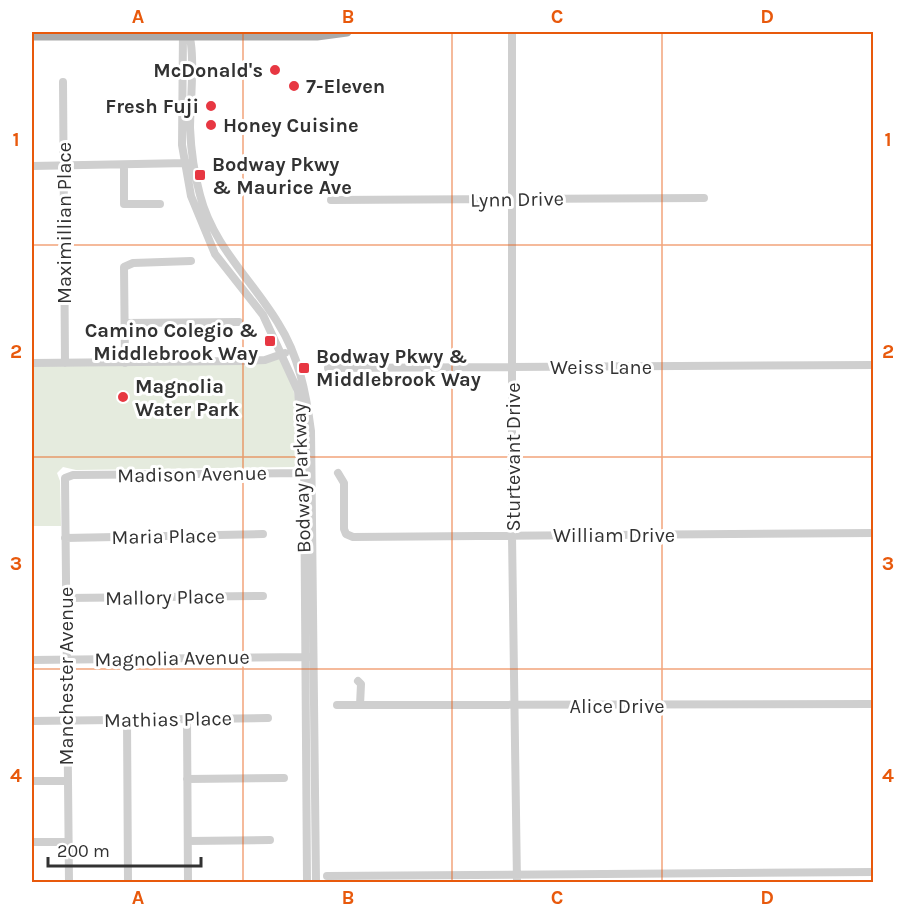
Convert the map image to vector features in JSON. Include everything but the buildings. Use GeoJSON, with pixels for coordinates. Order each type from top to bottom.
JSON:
{"type":"FeatureCollection","features":[{"type":"Feature","properties":{"kind":"main road"},"geometry":{"type":"LineString","coordinates":[[32,36],[186,33],[317,36],[347,32]]}},
{"type":"Feature","properties":{"kind":"street","name":"Sturtevant Drive"},"geometry":{"type":"LineString","coordinates":[[512,32],[512,536],[517,878]]}},
{"type":"Feature","properties":{"kind":"street","name":"Bodway Parkway"},"geometry":{"type":"LineString","coordinates":[[186,33],[193,162],[201,197],[218,239],[278,322],[292,350],[305,389],[311,431],[308,473],[307,882]]}},
{"type":"Feature","properties":{"kind":"street","name":"Bodway Parkway"},"geometry":{"type":"LineString","coordinates":[[186,33],[184,164],[200,224],[215,254],[263,315],[283,354],[298,391],[308,473]]}},
{"type":"Feature","properties":{"kind":"street","name":"Maximillian Place"},"geometry":{"type":"LineString","coordinates":[[63,82],[65,363]]}},
{"type":"Feature","properties":{"kind":"street"},"geometry":{"type":"LineString","coordinates":[[32,166],[124,166],[193,162]]}},
{"type":"Feature","properties":{"kind":"street"},"geometry":{"type":"LineString","coordinates":[[124,166],[124,204],[159,204]]}},
{"type":"Feature","properties":{"kind":"street","name":"Lynn Drive"},"geometry":{"type":"LineString","coordinates":[[331,200],[704,198]]}},
{"type":"Feature","properties":{"kind":"street"},"geometry":{"type":"LineString","coordinates":[[125,363],[124,267],[133,263],[191,261]]}},
{"type":"Feature","properties":{"kind":"street"},"geometry":{"type":"LineString","coordinates":[[125,323],[239,322]]}},
{"type":"Feature","properties":{"kind":"street"},"geometry":{"type":"LineString","coordinates":[[32,363],[246,362],[265,360],[292,350]]}},
{"type":"Feature","properties":{"kind":"street","name":"Weiss Lane"},"geometry":{"type":"LineString","coordinates":[[328,368],[873,365]]}},
{"type":"Feature","properties":{"kind":"street","name":"Madison Avenue"},"geometry":{"type":"LineString","coordinates":[[73,475],[308,473]]}},
{"type":"Feature","properties":{"kind":"street","name":"William Drive"},"geometry":{"type":"LineString","coordinates":[[338,473],[344,483],[344,529],[346,534],[353,537],[873,533]]}},
{"type":"Feature","properties":{"kind":"street","name":"Manchester Avenue"},"geometry":{"type":"LineString","coordinates":[[69,882],[64,481],[68,475],[73,475]]}},
{"type":"Feature","properties":{"kind":"street","name":"Maria Place"},"geometry":{"type":"LineString","coordinates":[[65,538],[263,534]]}},
{"type":"Feature","properties":{"kind":"street","name":"Mallory Place"},"geometry":{"type":"LineString","coordinates":[[66,598],[263,596]]}},
{"type":"Feature","properties":{"kind":"street","name":"Bodway Parkway"},"geometry":{"type":"LineString","coordinates":[[309,657],[315,882]]}},
{"type":"Feature","properties":{"kind":"street","name":"Magnolia Avenue"},"geometry":{"type":"LineString","coordinates":[[32,660],[309,657]]}},
{"type":"Feature","properties":{"kind":"street"},"geometry":{"type":"LineString","coordinates":[[358,681],[361,684],[360,705]]}},
{"type":"Feature","properties":{"kind":"street","name":"Alice Drive"},"geometry":{"type":"LineString","coordinates":[[337,705],[873,704]]}},
{"type":"Feature","properties":{"kind":"street","name":"Mathias Place"},"geometry":{"type":"LineString","coordinates":[[32,721],[268,717]]}},
{"type":"Feature","properties":{"kind":"street"},"geometry":{"type":"LineString","coordinates":[[187,718],[188,882]]}},
{"type":"Feature","properties":{"kind":"street"},"geometry":{"type":"LineString","coordinates":[[127,719],[128,882]]}},
{"type":"Feature","properties":{"kind":"street"},"geometry":{"type":"LineString","coordinates":[[187,779],[284,778]]}},
{"type":"Feature","properties":{"kind":"street"},"geometry":{"type":"LineString","coordinates":[[32,782],[67,781]]}},
{"type":"Feature","properties":{"kind":"street"},"geometry":{"type":"LineString","coordinates":[[188,841],[270,840]]}},
{"type":"Feature","properties":{"kind":"street"},"geometry":{"type":"LineString","coordinates":[[32,842],[67,842]]}},
{"type":"Feature","properties":{"kind":"street"},"geometry":{"type":"LineString","coordinates":[[327,876],[517,878],[873,872]]}},
{"type":"Feature","properties":{"kind":"shaded area"},"geometry":{"type":"Polygon","coordinates":[[[280,359],[291,381],[296,406],[301,457],[294,467],[76,470],[63,467],[57,473],[60,481],[61,526],[32,526],[32,364],[280,359]]]}},
{"type":"Feature","properties":{"kind":"place","name":"McDonald's"},"geometry":{"type":"Point","coordinates":[275,70]}},
{"type":"Feature","properties":{"kind":"place","name":"7-Eleven"},"geometry":{"type":"Point","coordinates":[294,86]}},
{"type":"Feature","properties":{"kind":"place","name":"Fresh Fuji"},"geometry":{"type":"Point","coordinates":[211,106]}},
{"type":"Feature","properties":{"kind":"place","name":"Honey Cuisine"},"geometry":{"type":"Point","coordinates":[211,125]}},
{"type":"Feature","properties":{"kind":"place","name":"Bodway Pkwy & Maurice Ave"},"geometry":{"type":"Point","coordinates":[200,175]}},
{"type":"Feature","properties":{"kind":"place","name":"Camino Colegio & Middlebrook Way"},"geometry":{"type":"Point","coordinates":[270,341]}},
{"type":"Feature","properties":{"kind":"place","name":"Bodway Pkwy & Middlebrook Way"},"geometry":{"type":"Point","coordinates":[304,368]}},
{"type":"Feature","properties":{"kind":"place","name":"Magnolia Water Park"},"geometry":{"type":"Point","coordinates":[123,397]}}]}
